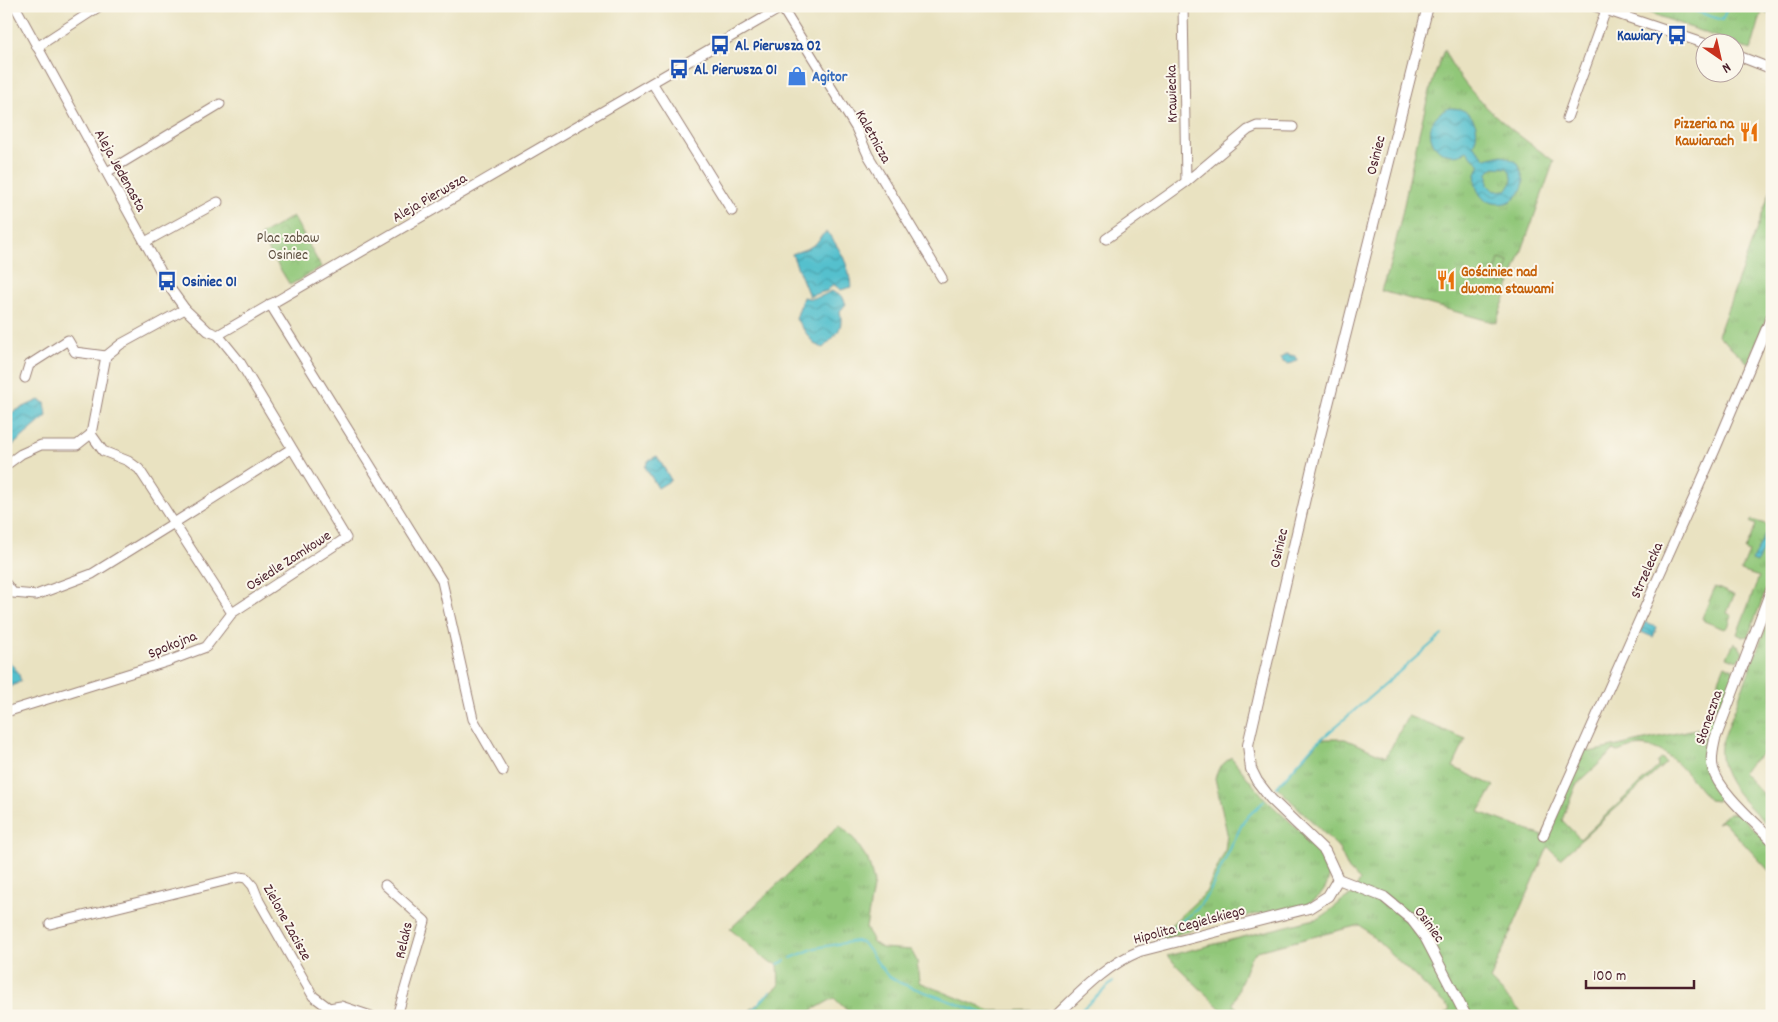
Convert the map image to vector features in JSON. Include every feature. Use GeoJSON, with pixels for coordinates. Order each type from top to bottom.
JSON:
{"type":"FeatureCollection","features":[{"type":"Feature","properties":{"kind":"street","name":"Aleja Jedenasta"},"geometry":{"type":"LineString","coordinates":[[15,6],[185,309],[208,331],[218,335]]}},
{"type":"Feature","properties":{"kind":"street"},"geometry":{"type":"LineString","coordinates":[[37,47],[100,6]]}},
{"type":"Feature","properties":{"kind":"street","name":"Krawiecka"},"geometry":{"type":"LineString","coordinates":[[1183,6],[1186,182]]}},
{"type":"Feature","properties":{"kind":"street","name":"Osiniec"},"geometry":{"type":"LineString","coordinates":[[1428,6],[1312,468],[1248,745],[1251,769],[1257,782],[1271,799],[1325,851],[1338,879],[1384,897],[1412,920],[1425,937],[1466,1016]]}},
{"type":"Feature","properties":{"kind":"street"},"geometry":{"type":"LineString","coordinates":[[1594,6],[1696,41]]}},
{"type":"Feature","properties":{"kind":"street","name":"Aleja Pierwsza"},"geometry":{"type":"LineString","coordinates":[[218,335],[653,84],[782,7]]}},
{"type":"Feature","properties":{"kind":"street","name":"Kaletnicza"},"geometry":{"type":"LineString","coordinates":[[782,7],[856,128],[868,155],[942,278]]}},
{"type":"Feature","properties":{"kind":"street"},"geometry":{"type":"LineString","coordinates":[[1568,118],[1606,10]]}},
{"type":"Feature","properties":{"kind":"street"},"geometry":{"type":"LineString","coordinates":[[1746,59],[1772,69]]}},
{"type":"Feature","properties":{"kind":"street"},"geometry":{"type":"LineString","coordinates":[[653,84],[732,211]]}},
{"type":"Feature","properties":{"kind":"street"},"geometry":{"type":"LineString","coordinates":[[107,172],[220,104]]}},
{"type":"Feature","properties":{"kind":"street"},"geometry":{"type":"LineString","coordinates":[[1106,239],[1186,182],[1248,130],[1257,126],[1293,127]]}},
{"type":"Feature","properties":{"kind":"street"},"geometry":{"type":"LineString","coordinates":[[146,242],[218,202]]}},
{"type":"Feature","properties":{"kind":"street"},"geometry":{"type":"LineString","coordinates":[[270,304],[442,581],[473,719],[503,771]]}},
{"type":"Feature","properties":{"kind":"street"},"geometry":{"type":"LineString","coordinates":[[6,465],[21,454],[41,445],[77,445],[91,434],[106,356],[121,344],[185,309]]}},
{"type":"Feature","properties":{"kind":"street","name":"Strzelecka"},"geometry":{"type":"LineString","coordinates":[[1543,836],[1715,450],[1772,315]]}},
{"type":"Feature","properties":{"kind":"street","name":"Osiedle Zamkowe"},"geometry":{"type":"LineString","coordinates":[[218,335],[244,367],[291,449],[346,538],[232,613]]}},
{"type":"Feature","properties":{"kind":"street"},"geometry":{"type":"LineString","coordinates":[[25,378],[29,365],[68,340],[74,352],[106,356]]}},
{"type":"Feature","properties":{"kind":"street"},"geometry":{"type":"LineString","coordinates":[[91,434],[103,451],[128,461],[139,469],[232,613]]}},
{"type":"Feature","properties":{"kind":"street"},"geometry":{"type":"LineString","coordinates":[[6,584],[13,592],[36,595],[92,574],[291,449]]}},
{"type":"Feature","properties":{"kind":"street","name":"Słoneczna"},"geometry":{"type":"LineString","coordinates":[[1772,588],[1715,739],[1711,756],[1712,768],[1719,782],[1772,840]]}},
{"type":"Feature","properties":{"kind":"street","name":"Spokojna"},"geometry":{"type":"LineString","coordinates":[[6,712],[166,662],[206,647],[232,613]]}},
{"type":"Feature","properties":{"kind":"street","name":"Zielone Zacisze"},"geometry":{"type":"LineString","coordinates":[[50,924],[240,877],[246,878],[253,886],[313,996],[329,1008]]}},
{"type":"Feature","properties":{"kind":"street","name":"Hipolita Cegielskiego"},"geometry":{"type":"LineString","coordinates":[[1056,1016],[1100,974],[1123,958],[1140,951],[1308,908],[1328,896],[1338,879]]}},
{"type":"Feature","properties":{"kind":"street","name":"Relaks"},"geometry":{"type":"LineString","coordinates":[[385,885],[425,921],[397,1016]]}},
{"type":"Feature","properties":{"kind":"street"},"geometry":{"type":"LineString","coordinates":[[322,1016],[329,1008],[341,1006],[372,1016]]}},
{"type":"Feature","properties":{"kind":"green space"},"geometry":{"type":"Polygon","coordinates":[[[1631,6],[1772,6],[1772,15],[1762,12],[1751,50],[1746,48],[1746,32],[1702,32],[1631,6]]]}},
{"type":"Feature","properties":{"kind":"green space"},"geometry":{"type":"Polygon","coordinates":[[[1444,50],[1453,67],[1477,98],[1522,138],[1554,161],[1496,323],[1382,291],[1391,261],[1425,109],[1444,50]]]}},
{"type":"Feature","properties":{"kind":"green space"},"geometry":{"type":"Polygon","coordinates":[[[1772,187],[1772,305],[1748,363],[1718,335],[1772,187]]]}},
{"type":"Feature","properties":{"kind":"green space","name":"Plac zabaw Osiniec"},"geometry":{"type":"Polygon","coordinates":[[[293,216],[321,267],[290,285],[260,236],[293,216]]]}},
{"type":"Feature","properties":{"kind":"green space"},"geometry":{"type":"Polygon","coordinates":[[[1499,259],[1509,262],[1502,284],[1493,281],[1499,259]]]}},
{"type":"Feature","properties":{"kind":"green space"},"geometry":{"type":"Polygon","coordinates":[[[1752,520],[1772,526],[1772,575],[1748,636],[1743,637],[1737,634],[1759,577],[1741,571],[1749,552],[1745,550],[1756,525],[1750,522],[1752,520]]]}},
{"type":"Feature","properties":{"kind":"green space"},"geometry":{"type":"Polygon","coordinates":[[[1715,587],[1734,595],[1727,613],[1732,616],[1728,627],[1724,629],[1704,621],[1702,618],[1715,587]]]}},
{"type":"Feature","properties":{"kind":"green space"},"geometry":{"type":"Polygon","coordinates":[[[1772,612],[1772,744],[1742,772],[1772,804],[1772,830],[1736,792],[1729,781],[1721,758],[1721,745],[1772,612]]]}},
{"type":"Feature","properties":{"kind":"green space"},"geometry":{"type":"Polygon","coordinates":[[[1734,643],[1739,646],[1743,653],[1737,661],[1727,657],[1734,643]]]}},
{"type":"Feature","properties":{"kind":"green space"},"geometry":{"type":"Polygon","coordinates":[[[1725,665],[1733,669],[1734,674],[1722,706],[1719,708],[1708,707],[1725,665]]]}},
{"type":"Feature","properties":{"kind":"green space"},"geometry":{"type":"Polygon","coordinates":[[[1705,714],[1713,716],[1714,720],[1706,771],[1708,778],[1721,794],[1717,801],[1709,800],[1671,758],[1660,751],[1648,747],[1634,747],[1618,752],[1614,750],[1576,785],[1562,820],[1580,839],[1658,767],[1657,762],[1662,758],[1666,763],[1560,859],[1548,847],[1490,980],[1525,1016],[1444,1016],[1450,1009],[1360,925],[1257,951],[1250,958],[1233,1004],[1245,1016],[1228,1016],[1167,956],[1319,918],[1344,899],[1353,895],[1360,880],[1349,870],[1338,847],[1277,787],[1321,739],[1345,739],[1386,757],[1408,716],[1466,739],[1453,767],[1494,786],[1479,812],[1543,836],[1585,750],[1590,752],[1700,728],[1705,714]]]}},
{"type":"Feature","properties":{"kind":"green space"},"geometry":{"type":"Polygon","coordinates":[[[1231,757],[1254,786],[1298,828],[1323,856],[1329,873],[1328,882],[1321,895],[1310,903],[1295,909],[1218,922],[1182,932],[1161,941],[1158,937],[1206,892],[1225,851],[1227,833],[1215,778],[1219,768],[1231,757]]]}},
{"type":"Feature","properties":{"kind":"green space"},"geometry":{"type":"Polygon","coordinates":[[[1729,813],[1739,814],[1772,848],[1772,874],[1723,821],[1717,823],[1729,813]]]}},
{"type":"Feature","properties":{"kind":"green space"},"geometry":{"type":"Polygon","coordinates":[[[840,825],[854,839],[868,860],[874,882],[866,928],[873,942],[882,948],[911,950],[917,961],[919,982],[990,1011],[1047,1010],[1044,1016],[853,1016],[834,998],[802,1016],[743,1016],[779,986],[778,964],[769,962],[730,929],[840,825]]]}},
{"type":"Feature","properties":{"kind":"water"},"geometry":{"type":"Polygon","coordinates":[[[1450,108],[1469,114],[1476,125],[1477,131],[1473,145],[1486,159],[1502,155],[1518,163],[1524,181],[1519,194],[1515,198],[1498,204],[1485,200],[1479,193],[1475,179],[1480,165],[1467,151],[1455,155],[1445,154],[1437,148],[1432,141],[1430,132],[1432,122],[1439,114],[1450,108]],[[1494,167],[1488,173],[1488,185],[1494,191],[1506,190],[1511,185],[1512,176],[1507,168],[1494,167]]]}},
{"type":"Feature","properties":{"kind":"water"},"geometry":{"type":"Polygon","coordinates":[[[827,232],[844,258],[851,287],[841,290],[833,284],[827,291],[809,296],[792,254],[813,246],[827,232]]]}},
{"type":"Feature","properties":{"kind":"water"},"geometry":{"type":"Polygon","coordinates":[[[831,291],[842,296],[846,304],[840,311],[841,323],[838,332],[823,348],[814,344],[796,319],[803,297],[817,297],[831,291]]]}},
{"type":"Feature","properties":{"kind":"water"},"geometry":{"type":"Polygon","coordinates":[[[1286,354],[1295,356],[1298,361],[1288,364],[1283,362],[1281,358],[1286,354]]]}},
{"type":"Feature","properties":{"kind":"water"},"geometry":{"type":"Polygon","coordinates":[[[39,400],[45,403],[47,416],[6,451],[6,415],[39,400]]]}},
{"type":"Feature","properties":{"kind":"water"},"geometry":{"type":"Polygon","coordinates":[[[657,456],[671,480],[658,488],[645,467],[649,460],[657,456]]]}},
{"type":"Feature","properties":{"kind":"water"},"geometry":{"type":"Polygon","coordinates":[[[1765,534],[1769,536],[1757,563],[1752,561],[1765,534]]]}},
{"type":"Feature","properties":{"kind":"water"},"geometry":{"type":"Polygon","coordinates":[[[1645,622],[1657,627],[1653,637],[1641,632],[1645,622]]]}},
{"type":"Feature","properties":{"kind":"water"},"geometry":{"type":"Polygon","coordinates":[[[6,658],[18,672],[21,681],[11,687],[6,679],[6,658]]]}},
{"type":"Feature","properties":{"kind":"waterway"},"geometry":{"type":"LineString","coordinates":[[1674,6],[1685,8]]}},
{"type":"Feature","properties":{"kind":"waterway"},"geometry":{"type":"LineString","coordinates":[[1689,9],[1722,20],[1728,6]]}},
{"type":"Feature","properties":{"kind":"waterway"},"geometry":{"type":"LineString","coordinates":[[1277,787],[1313,746],[1442,635]]}},
{"type":"Feature","properties":{"kind":"waterway"},"geometry":{"type":"LineString","coordinates":[[1168,932],[1197,909],[1209,893],[1244,820],[1264,801]]}},
{"type":"Feature","properties":{"kind":"waterway"},"geometry":{"type":"LineString","coordinates":[[791,958],[815,948],[856,941],[863,943],[887,975],[900,983],[988,1015],[1042,1013]]}},
{"type":"Feature","properties":{"kind":"waterway"},"geometry":{"type":"LineString","coordinates":[[778,964],[785,961]]}},
{"type":"Feature","properties":{"kind":"waterway"},"geometry":{"type":"LineString","coordinates":[[1076,1012],[1079,1012],[1113,982]]}},
{"type":"Feature","properties":{"kind":"waterway"},"geometry":{"type":"LineString","coordinates":[[747,1016],[770,992]]}},
{"type":"Feature","properties":{"kind":"place","name":"Kawiary"},"geometry":{"type":"Point","coordinates":[1677,35]}},
{"type":"Feature","properties":{"kind":"place","name":"Al. Pierwsza 02"},"geometry":{"type":"Point","coordinates":[720,45]}},
{"type":"Feature","properties":{"kind":"place","name":"Al. Pierwsza 01"},"geometry":{"type":"Point","coordinates":[679,69]}},
{"type":"Feature","properties":{"kind":"place","name":"Agitor"},"geometry":{"type":"Point","coordinates":[797,76]}},
{"type":"Feature","properties":{"kind":"place","name":"Pizzeria na Kawiarach"},"geometry":{"type":"Point","coordinates":[1749,132]}},
{"type":"Feature","properties":{"kind":"place","name":"Gościniec nad dwoma stawami"},"geometry":{"type":"Point","coordinates":[1446,280]}},
{"type":"Feature","properties":{"kind":"place","name":"Osiniec 01"},"geometry":{"type":"Point","coordinates":[167,281]}}]}
